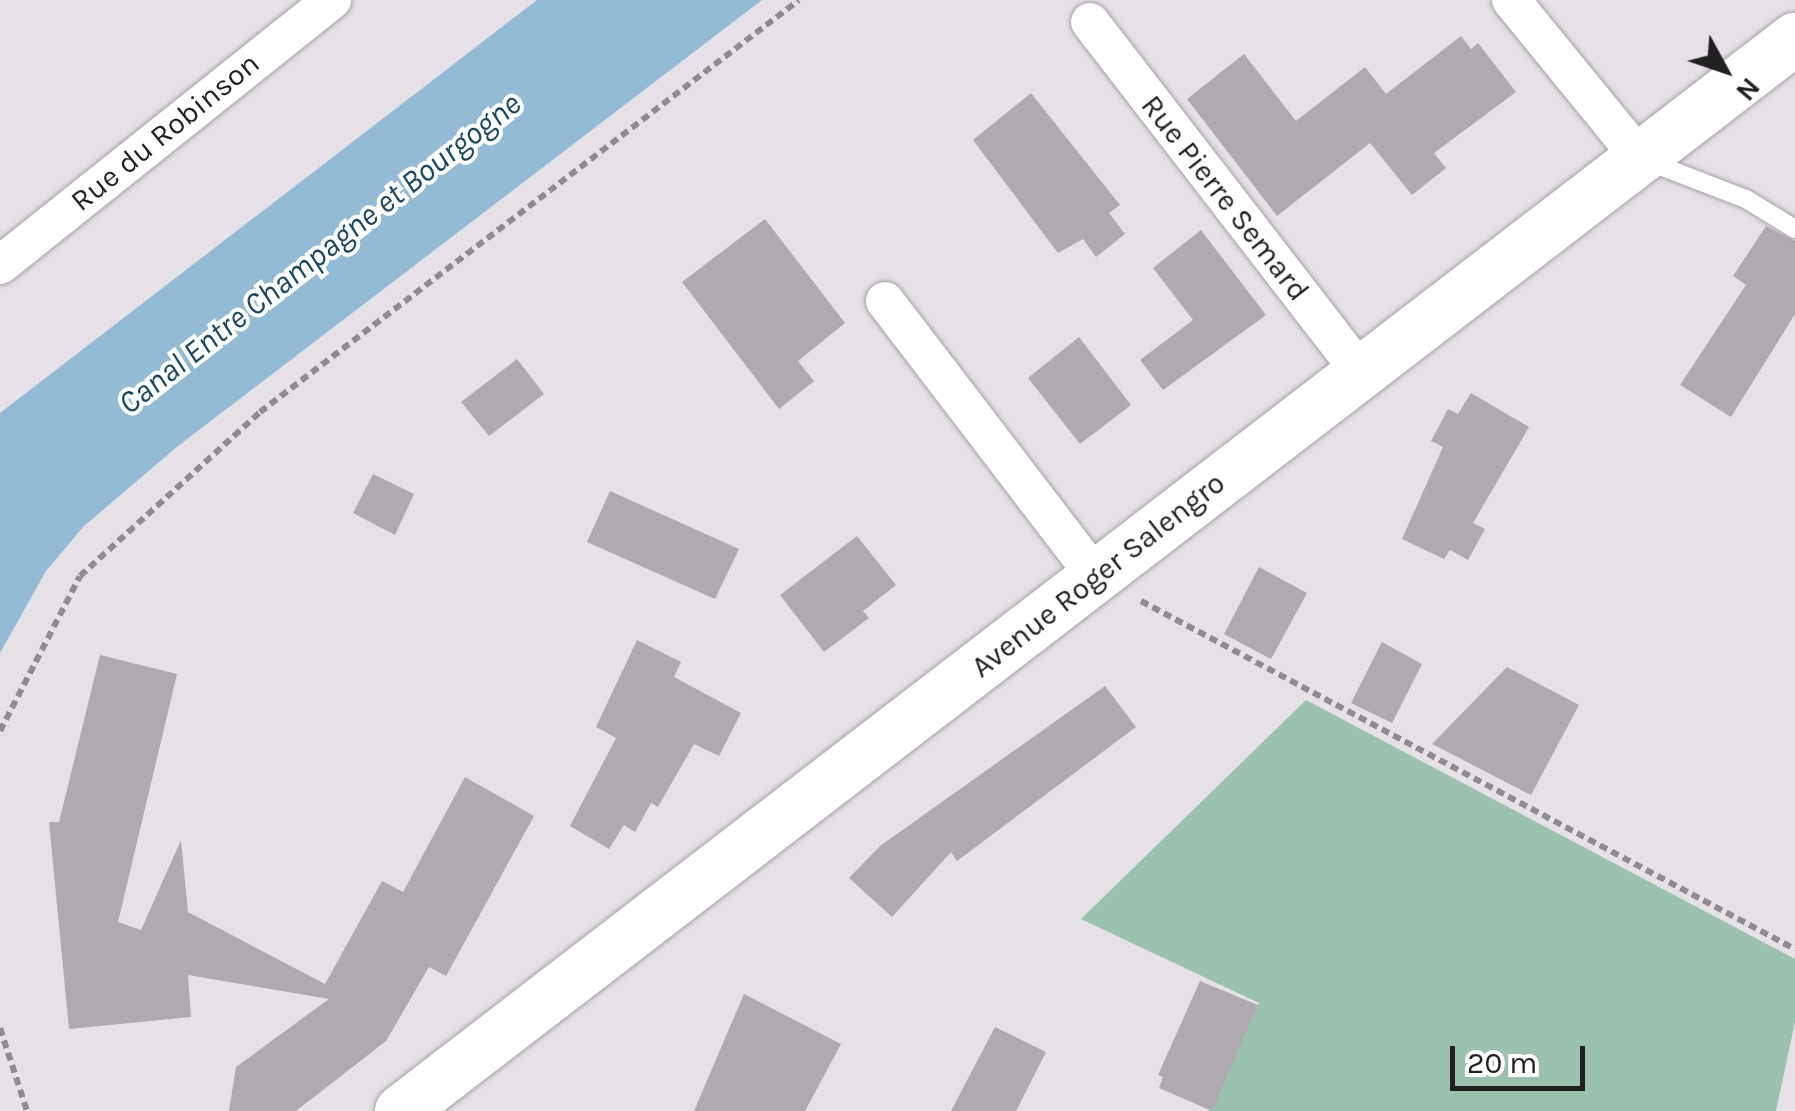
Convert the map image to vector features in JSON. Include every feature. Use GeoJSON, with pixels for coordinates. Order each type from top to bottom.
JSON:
{"type":"FeatureCollection","features":[{"type":"Feature","properties":{"kind":"main road","name":"Avenue Roger Salengro"},"geometry":{"type":"LineString","coordinates":[[402,1111],[1795,38]]}},
{"type":"Feature","properties":{"kind":"street","name":"Rue du Robinson"},"geometry":{"type":"LineString","coordinates":[[0,265],[332,0]]}},
{"type":"Feature","properties":{"kind":"street"},"geometry":{"type":"LineString","coordinates":[[1511,0],[1640,158]]}},
{"type":"Feature","properties":{"kind":"street","name":"Rue Pierre Semard"},"geometry":{"type":"LineString","coordinates":[[1090,22],[1360,374]]}},
{"type":"Feature","properties":{"kind":"street"},"geometry":{"type":"LineString","coordinates":[[885,302],[1096,577]]}},
{"type":"Feature","properties":{"kind":"lane"},"geometry":{"type":"LineString","coordinates":[[1640,158],[1746,199],[1795,230]]}},
{"type":"Feature","properties":{"kind":"path"},"geometry":{"type":"LineString","coordinates":[[0,731],[80,576],[218,450],[799,0]]}},
{"type":"Feature","properties":{"kind":"path"},"geometry":{"type":"LineString","coordinates":[[1096,577],[1795,949]]}},
{"type":"Feature","properties":{"kind":"path"},"geometry":{"type":"LineString","coordinates":[[0,1028],[27,1111]]}},
{"type":"Feature","properties":{"kind":"green space"},"geometry":{"type":"Polygon","coordinates":[[[1306,700],[1795,959],[1795,1022],[1776,1111],[1209,1111],[1259,1003],[1081,919],[1306,700]]]}},
{"type":"Feature","properties":{"kind":"water","name":"Canal Entre Champagne et Bourgogne"},"geometry":{"type":"Polygon","coordinates":[[[537,0],[762,0],[178,446],[84,526],[46,571],[0,653],[0,413],[537,0]]]}},
{"type":"Feature","properties":{"kind":"building"},"geometry":{"type":"Polygon","coordinates":[[[1461,36],[1471,49],[1478,43],[1516,92],[1434,153],[1446,168],[1412,195],[1370,143],[1277,216],[1187,99],[1244,54],[1296,121],[1365,67],[1386,94],[1461,36]]]}},
{"type":"Feature","properties":{"kind":"building"},"geometry":{"type":"Polygon","coordinates":[[[1031,93],[1120,205],[1109,213],[1125,234],[1096,257],[1083,239],[1058,253],[973,140],[1031,93]]]}},
{"type":"Feature","properties":{"kind":"building"},"geometry":{"type":"Polygon","coordinates":[[[765,219],[845,323],[798,361],[814,381],[779,409],[682,282],[765,219]]]}},
{"type":"Feature","properties":{"kind":"building"},"geometry":{"type":"Polygon","coordinates":[[[1766,226],[1795,241],[1795,314],[1731,417],[1680,385],[1746,285],[1733,276],[1766,226]]]}},
{"type":"Feature","properties":{"kind":"building"},"geometry":{"type":"Polygon","coordinates":[[[1201,230],[1266,315],[1163,390],[1140,360],[1193,320],[1153,268],[1201,230]]]}},
{"type":"Feature","properties":{"kind":"building"},"geometry":{"type":"Polygon","coordinates":[[[1079,337],[1131,405],[1080,444],[1028,378],[1079,337]]]}},
{"type":"Feature","properties":{"kind":"building"},"geometry":{"type":"Polygon","coordinates":[[[517,359],[544,394],[489,436],[461,402],[517,359]]]}},
{"type":"Feature","properties":{"kind":"building"},"geometry":{"type":"Polygon","coordinates":[[[1471,393],[1529,427],[1473,523],[1485,529],[1468,560],[1450,550],[1444,559],[1402,539],[1443,447],[1431,441],[1448,409],[1458,414],[1471,393]]]}},
{"type":"Feature","properties":{"kind":"building"},"geometry":{"type":"Polygon","coordinates":[[[373,474],[414,494],[395,535],[353,513],[373,474]]]}},
{"type":"Feature","properties":{"kind":"building"},"geometry":{"type":"Polygon","coordinates":[[[610,491],[739,549],[715,599],[587,542],[610,491]]]}},
{"type":"Feature","properties":{"kind":"building"},"geometry":{"type":"Polygon","coordinates":[[[857,536],[896,585],[863,611],[869,618],[824,652],[780,595],[857,536]]]}},
{"type":"Feature","properties":{"kind":"building"},"geometry":{"type":"Polygon","coordinates":[[[1259,567],[1307,593],[1271,659],[1224,634],[1259,567]]]}},
{"type":"Feature","properties":{"kind":"building"},"geometry":{"type":"Polygon","coordinates":[[[637,640],[681,662],[674,677],[741,713],[719,756],[694,744],[658,807],[651,803],[635,832],[624,825],[609,849],[570,826],[616,738],[596,727],[637,640]]]}},
{"type":"Feature","properties":{"kind":"building"},"geometry":{"type":"Polygon","coordinates":[[[1382,642],[1422,664],[1392,723],[1351,703],[1382,642]]]}},
{"type":"Feature","properties":{"kind":"building"},"geometry":{"type":"Polygon","coordinates":[[[100,655],[177,674],[118,922],[141,930],[181,840],[188,912],[325,984],[382,881],[403,892],[465,777],[534,816],[446,976],[429,967],[386,1041],[296,1111],[229,1111],[236,1067],[329,999],[188,975],[191,1017],[69,1029],[49,822],[59,822],[100,655]]]}},
{"type":"Feature","properties":{"kind":"building"},"geometry":{"type":"Polygon","coordinates":[[[1507,667],[1579,705],[1531,795],[1432,744],[1507,667]]]}},
{"type":"Feature","properties":{"kind":"building"},"geometry":{"type":"Polygon","coordinates":[[[1105,686],[1136,727],[957,861],[951,852],[892,917],[849,878],[880,846],[1105,686]]]}},
{"type":"Feature","properties":{"kind":"building"},"geometry":{"type":"Polygon","coordinates":[[[1200,981],[1258,1005],[1212,1111],[1159,1088],[1163,1077],[1158,1075],[1200,981]]]}},
{"type":"Feature","properties":{"kind":"building"},"geometry":{"type":"Polygon","coordinates":[[[744,994],[841,1044],[805,1111],[694,1111],[744,994]]]}},
{"type":"Feature","properties":{"kind":"building"},"geometry":{"type":"Polygon","coordinates":[[[995,1027],[1046,1052],[1016,1111],[951,1111],[995,1027]]]}}]}
